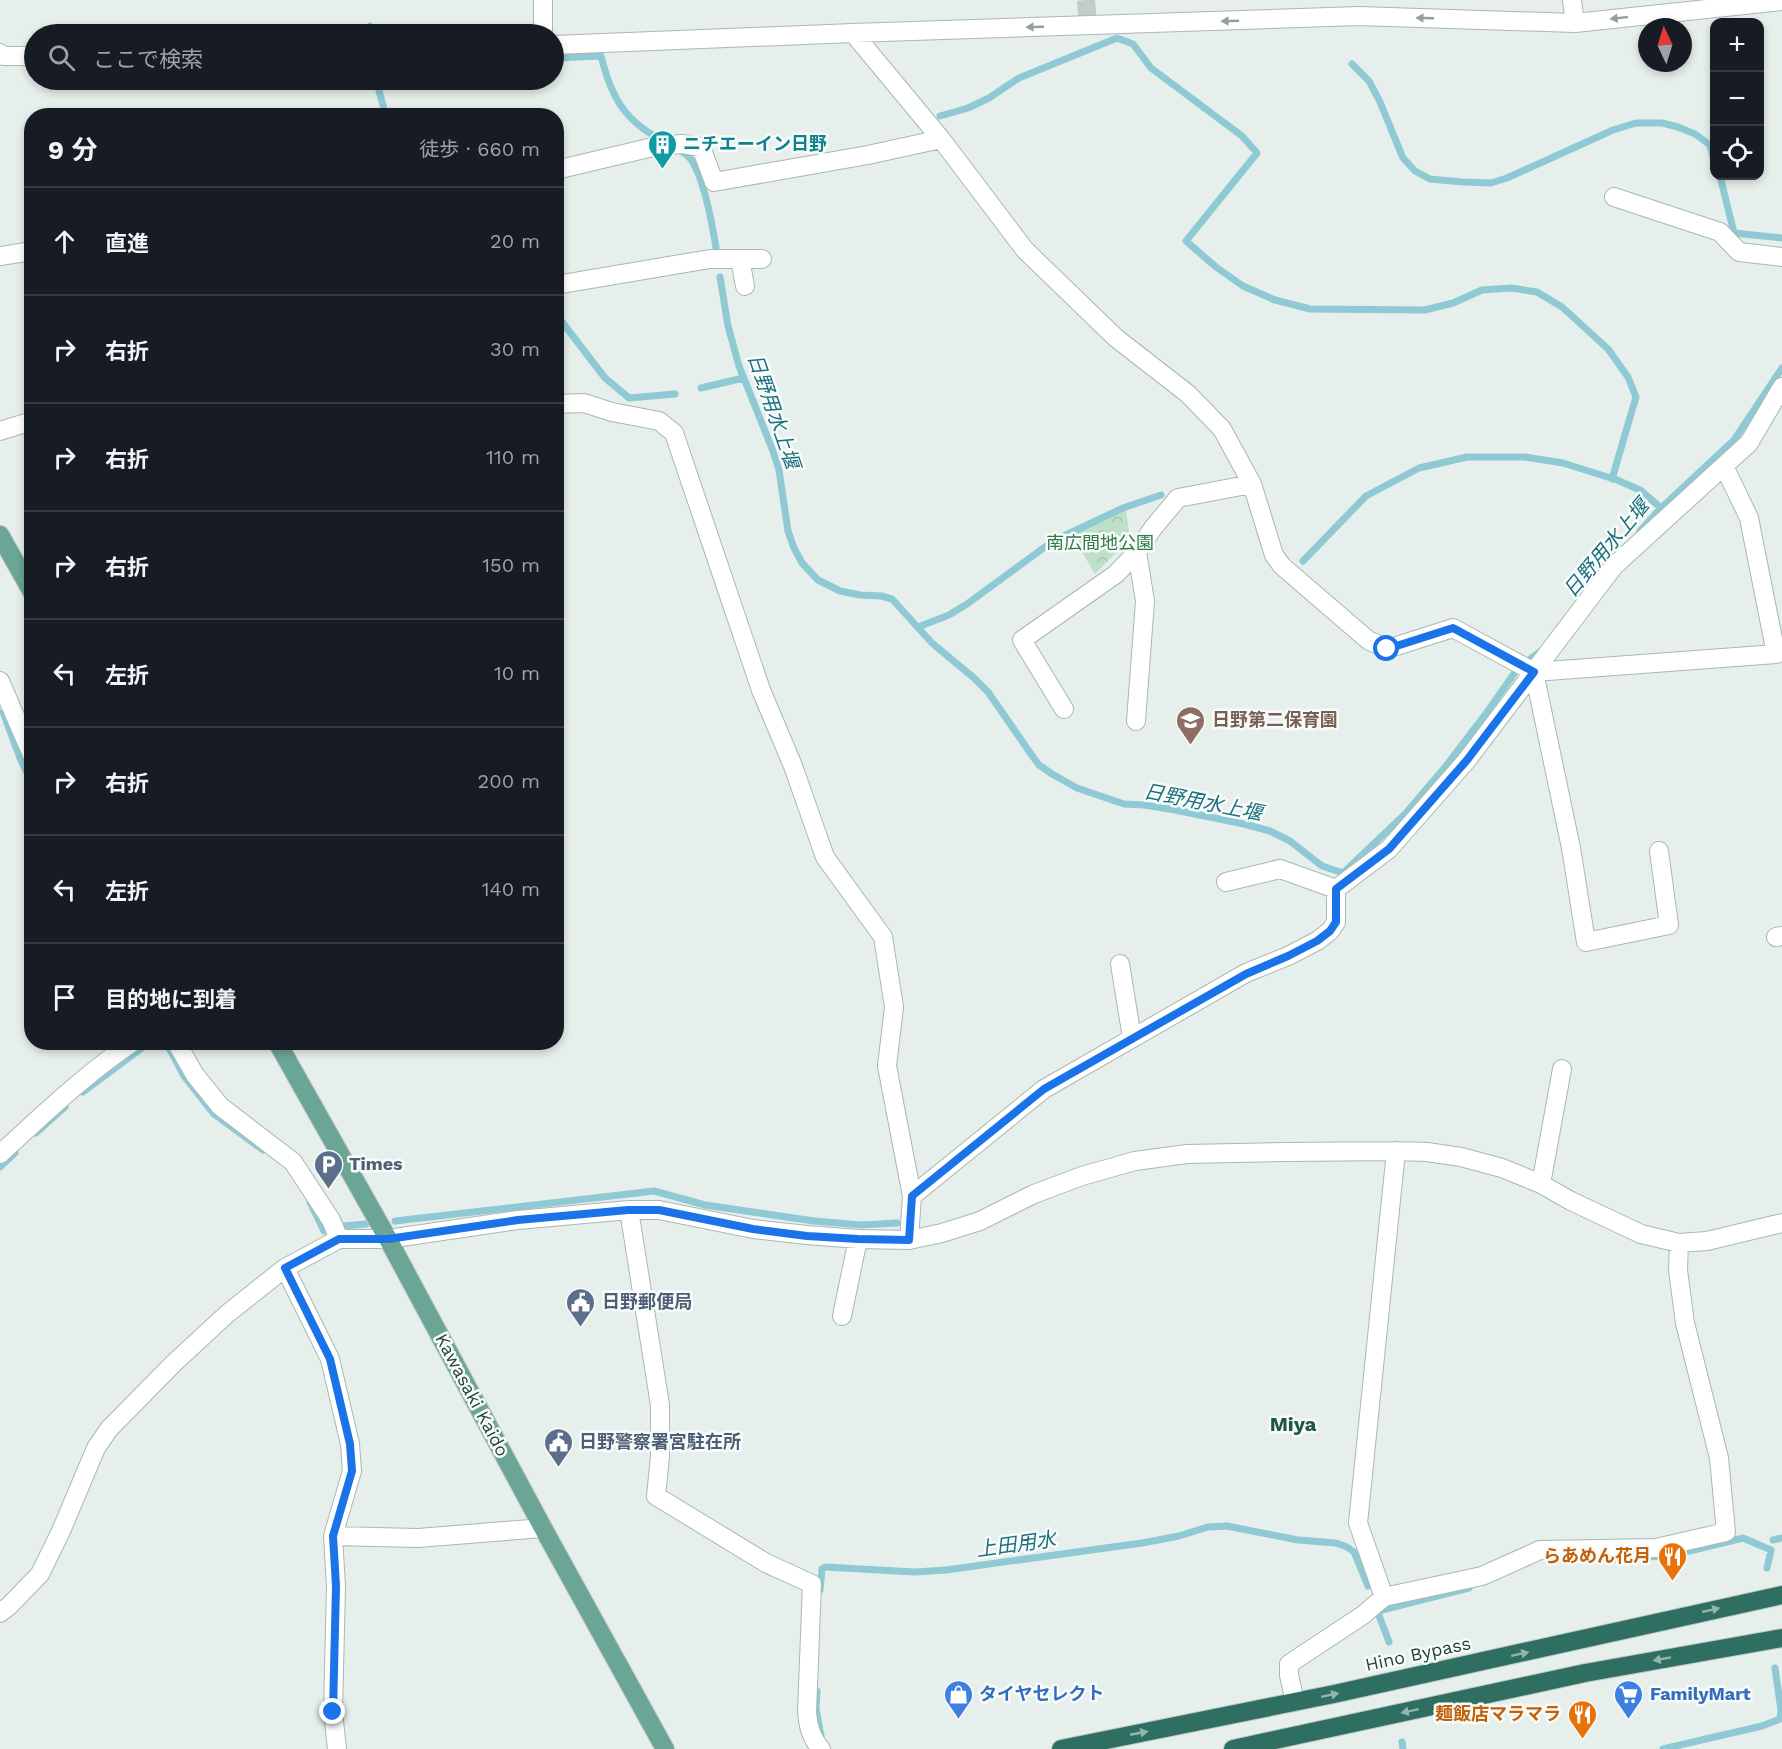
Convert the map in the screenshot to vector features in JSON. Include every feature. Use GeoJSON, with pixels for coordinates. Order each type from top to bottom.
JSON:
{"type":"FeatureCollection","features":[{"type":"Feature","properties":{"kind":"highway","name":"Hino Bypass"},"geometry":{"type":"LineString","coordinates":[[1061,1749],[1295,1702],[1782,1595]]}},
{"type":"Feature","properties":{"kind":"highway"},"geometry":{"type":"LineString","coordinates":[[1233,1749],[1585,1673],[1782,1638]]}},
{"type":"Feature","properties":{"kind":"main road"},"geometry":{"type":"LineString","coordinates":[[0,535],[24,578]]}},
{"type":"Feature","properties":{"kind":"main road","name":"Kawasaki Kaido"},"geometry":{"type":"LineString","coordinates":[[282,1050],[388,1239],[664,1749]]}},
{"type":"Feature","properties":{"kind":"street"},"geometry":{"type":"LineString","coordinates":[[543,0],[543,24]]}},
{"type":"Feature","properties":{"kind":"street"},"geometry":{"type":"LineString","coordinates":[[1572,0],[1575,23]]}},
{"type":"Feature","properties":{"kind":"street"},"geometry":{"type":"LineString","coordinates":[[564,45],[1359,16],[1575,23],[1782,1]]}},
{"type":"Feature","properties":{"kind":"street"},"geometry":{"type":"LineString","coordinates":[[853,33],[941,139],[1025,250],[1116,338],[1188,394],[1222,429],[1252,484],[1274,555],[1282,566],[1368,640],[1387,649],[1453,628],[1526,667],[1779,653],[1749,518],[1724,466]]}},
{"type":"Feature","properties":{"kind":"street"},"geometry":{"type":"LineString","coordinates":[[0,53],[3,56],[24,56]]}},
{"type":"Feature","properties":{"kind":"street"},"geometry":{"type":"LineString","coordinates":[[564,168],[657,146],[682,144],[700,147],[714,182],[868,155],[941,139]]}},
{"type":"Feature","properties":{"kind":"street"},"geometry":{"type":"LineString","coordinates":[[1614,197],[1720,232],[1739,252],[1782,257]]}},
{"type":"Feature","properties":{"kind":"street"},"geometry":{"type":"LineString","coordinates":[[0,256],[24,252]]}},
{"type":"Feature","properties":{"kind":"street"},"geometry":{"type":"LineString","coordinates":[[564,284],[710,259],[762,259]]}},
{"type":"Feature","properties":{"kind":"street"},"geometry":{"type":"LineString","coordinates":[[740,259],[745,286]]}},
{"type":"Feature","properties":{"kind":"street"},"geometry":{"type":"LineString","coordinates":[[1336,889],[1389,849],[1467,760],[1526,667],[1614,566],[1749,442],[1782,387]]}},
{"type":"Feature","properties":{"kind":"street"},"geometry":{"type":"LineString","coordinates":[[564,404],[584,403],[612,412],[659,420],[674,433],[761,690],[793,765],[825,856],[883,937],[894,1007],[887,1066],[912,1196],[909,1240]]}},
{"type":"Feature","properties":{"kind":"street"},"geometry":{"type":"LineString","coordinates":[[0,431],[24,424]]}},
{"type":"Feature","properties":{"kind":"street"},"geometry":{"type":"LineString","coordinates":[[1064,709],[1022,640],[1116,574],[1137,552],[1178,498],[1252,484]]}},
{"type":"Feature","properties":{"kind":"street"},"geometry":{"type":"LineString","coordinates":[[1136,721],[1145,601],[1137,552]]}},
{"type":"Feature","properties":{"kind":"street"},"geometry":{"type":"LineString","coordinates":[[1526,667],[1571,848],[1586,942],[1669,925],[1659,851]]}},
{"type":"Feature","properties":{"kind":"street"},"geometry":{"type":"LineString","coordinates":[[0,681],[24,736]]}},
{"type":"Feature","properties":{"kind":"street"},"geometry":{"type":"LineString","coordinates":[[1226,882],[1280,869],[1336,889]]}},
{"type":"Feature","properties":{"kind":"street"},"geometry":{"type":"LineString","coordinates":[[912,1196],[1044,1089],[1246,974],[1317,941],[1330,931],[1336,922],[1336,889]]}},
{"type":"Feature","properties":{"kind":"street"},"geometry":{"type":"LineString","coordinates":[[1120,964],[1132,1038]]}},
{"type":"Feature","properties":{"kind":"street"},"geometry":{"type":"LineString","coordinates":[[0,1154],[64,1094],[121,1050]]}},
{"type":"Feature","properties":{"kind":"street"},"geometry":{"type":"LineString","coordinates":[[181,1050],[195,1075],[220,1106],[293,1162],[331,1220],[339,1239]]}},
{"type":"Feature","properties":{"kind":"street"},"geometry":{"type":"LineString","coordinates":[[1541,1184],[1562,1069]]}},
{"type":"Feature","properties":{"kind":"street"},"geometry":{"type":"LineString","coordinates":[[1384,1597],[1358,1523],[1396,1150]]}},
{"type":"Feature","properties":{"kind":"street"},"geometry":{"type":"LineString","coordinates":[[0,1613],[40,1574],[62,1531],[96,1448],[109,1429],[174,1363],[227,1314],[285,1268],[339,1239],[388,1239],[518,1220],[628,1210],[659,1210],[753,1229],[807,1236],[909,1240],[980,1221],[1034,1194],[1082,1176],[1136,1161],[1187,1154],[1396,1150],[1461,1157],[1502,1168],[1541,1184],[1571,1201],[1641,1233],[1679,1243],[1707,1241],[1782,1223]]}},
{"type":"Feature","properties":{"kind":"street"},"geometry":{"type":"LineString","coordinates":[[628,1210],[660,1405],[660,1457],[656,1496],[766,1563],[812,1584],[807,1711],[808,1725],[814,1741],[821,1749]]}},
{"type":"Feature","properties":{"kind":"street"},"geometry":{"type":"LineString","coordinates":[[842,1316],[858,1239]]}},
{"type":"Feature","properties":{"kind":"street"},"geometry":{"type":"LineString","coordinates":[[1295,1702],[1289,1665],[1363,1615],[1384,1597],[1482,1576],[1540,1550],[1656,1548],[1726,1532],[1719,1458],[1685,1323],[1678,1270],[1679,1243]]}},
{"type":"Feature","properties":{"kind":"street"},"geometry":{"type":"LineString","coordinates":[[285,1268],[330,1359],[350,1444],[352,1471],[333,1536],[336,1586],[333,1712],[337,1749]]}},
{"type":"Feature","properties":{"kind":"street"},"geometry":{"type":"LineString","coordinates":[[333,1536],[418,1538],[543,1528]]}},
{"type":"Feature","properties":{"kind":"green space","name":"南広間地公園"},"geometry":{"type":"Polygon","coordinates":[[[1126,509],[1129,532],[1126,542],[1095,574],[1072,535],[1126,509]]]}},
{"type":"Feature","properties":{"kind":"waterway"},"geometry":{"type":"LineString","coordinates":[[940,116],[968,108],[989,98],[1019,78],[1117,38],[1133,44],[1151,68],[1242,136],[1257,153],[1186,241],[1216,267],[1243,286],[1275,300],[1310,309],[1425,310],[1453,303],[1482,290],[1511,288],[1537,292],[1562,307],[1608,349],[1628,377],[1636,397],[1612,479]]}},
{"type":"Feature","properties":{"kind":"waterway","name":"日野用水上堰"},"geometry":{"type":"LineString","coordinates":[[564,58],[601,56],[609,83],[621,106],[638,124],[662,140]]}},
{"type":"Feature","properties":{"kind":"waterway"},"geometry":{"type":"LineString","coordinates":[[1352,64],[1369,81],[1403,158],[1415,171],[1430,179],[1491,183],[1613,130],[1636,123],[1662,123],[1678,127],[1695,134],[1710,145]]}},
{"type":"Feature","properties":{"kind":"waterway"},"geometry":{"type":"LineString","coordinates":[[379,90],[384,108]]}},
{"type":"Feature","properties":{"kind":"waterway","name":"日野用水上堰"},"geometry":{"type":"LineString","coordinates":[[677,148],[691,159],[697,170],[705,193],[717,254]]}},
{"type":"Feature","properties":{"kind":"waterway"},"geometry":{"type":"LineString","coordinates":[[1721,180],[1734,233],[1782,238]]}},
{"type":"Feature","properties":{"kind":"waterway","name":"日野用水上堰"},"geometry":{"type":"LineString","coordinates":[[720,277],[728,326],[739,366],[773,451],[779,470],[788,531],[802,563],[818,580],[840,591],[892,599],[932,643],[988,692],[1039,765],[1077,788],[1124,804],[1175,810],[1270,831],[1290,841],[1322,866],[1343,873],[1406,813],[1446,766],[1518,668],[1541,651]]}},
{"type":"Feature","properties":{"kind":"waterway"},"geometry":{"type":"LineString","coordinates":[[564,324],[605,378],[629,398],[675,394]]}},
{"type":"Feature","properties":{"kind":"waterway","name":"日野用水上堰"},"geometry":{"type":"LineString","coordinates":[[1640,531],[1661,508],[1734,440],[1782,368]]}},
{"type":"Feature","properties":{"kind":"waterway"},"geometry":{"type":"LineString","coordinates":[[701,388],[743,378]]}},
{"type":"Feature","properties":{"kind":"waterway"},"geometry":{"type":"LineString","coordinates":[[1303,561],[1366,496],[1419,468],[1467,457],[1525,457],[1563,463],[1617,480],[1640,490],[1661,508]]}},
{"type":"Feature","properties":{"kind":"waterway"},"geometry":{"type":"LineString","coordinates":[[918,627],[949,615],[967,604],[1053,541],[1123,508],[1161,495]]}},
{"type":"Feature","properties":{"kind":"waterway"},"geometry":{"type":"LineString","coordinates":[[3,712],[24,766]]}},
{"type":"Feature","properties":{"kind":"waterway"},"geometry":{"type":"LineString","coordinates":[[83,1092],[139,1050]]}},
{"type":"Feature","properties":{"kind":"waterway"},"geometry":{"type":"LineString","coordinates":[[170,1050],[184,1076],[214,1114],[263,1150]]}},
{"type":"Feature","properties":{"kind":"waterway"},"geometry":{"type":"LineString","coordinates":[[36,1133],[65,1107]]}},
{"type":"Feature","properties":{"kind":"waterway"},"geometry":{"type":"LineString","coordinates":[[0,1167],[15,1153]]}},
{"type":"Feature","properties":{"kind":"waterway"},"geometry":{"type":"LineString","coordinates":[[395,1221],[654,1191],[705,1205],[814,1221],[861,1225],[897,1223]]}},
{"type":"Feature","properties":{"kind":"waterway"},"geometry":{"type":"LineString","coordinates":[[310,1202],[324,1231]]}},
{"type":"Feature","properties":{"kind":"waterway"},"geometry":{"type":"LineString","coordinates":[[344,1226],[366,1224]]}},
{"type":"Feature","properties":{"kind":"waterway","name":"上田用水"},"geometry":{"type":"LineString","coordinates":[[820,1590],[822,1569],[825,1567],[915,1572],[946,1570],[1142,1543],[1179,1536],[1208,1527],[1227,1526],[1298,1540],[1336,1543],[1347,1547],[1354,1552],[1368,1586]]}},
{"type":"Feature","properties":{"kind":"waterway"},"geometry":{"type":"LineString","coordinates":[[1566,1558],[1625,1559],[1673,1555],[1743,1538],[1771,1550],[1767,1568]]}},
{"type":"Feature","properties":{"kind":"waterway","name":"上田用水"},"geometry":{"type":"LineString","coordinates":[[1773,1540],[1782,1538]]}},
{"type":"Feature","properties":{"kind":"waterway"},"geometry":{"type":"LineString","coordinates":[[1378,1611],[1469,1588]]}},
{"type":"Feature","properties":{"kind":"waterway","name":"上田用水"},"geometry":{"type":"LineString","coordinates":[[1377,1610],[1389,1642]]}},
{"type":"Feature","properties":{"kind":"waterway","name":"上田用水"},"geometry":{"type":"LineString","coordinates":[[1663,1749],[1762,1726],[1780,1719],[1781,1710],[1775,1668]]}},
{"type":"Feature","properties":{"kind":"waterway","name":"上田用水"},"geometry":{"type":"LineString","coordinates":[[817,1691],[816,1709],[821,1736]]}},
{"type":"Feature","properties":{"kind":"waterway","name":"上田用水"},"geometry":{"type":"LineString","coordinates":[[1402,1742],[1403,1749]]}},
{"type":"Feature","properties":{"kind":"tunnel"},"geometry":{"type":"LineString","coordinates":[[1086,0],[1088,25]]}},
{"type":"Feature","properties":{"kind":"place","name":"ニチエーイン日野"},"geometry":{"type":"Point","coordinates":[662,170]}},
{"type":"Feature","properties":{"kind":"place","name":"日野第二保育園"},"geometry":{"type":"Point","coordinates":[1191,746]}},
{"type":"Feature","properties":{"kind":"place","name":"Times"},"geometry":{"type":"Point","coordinates":[328,1190]}},
{"type":"Feature","properties":{"kind":"place","name":"日野郵便局"},"geometry":{"type":"Point","coordinates":[581,1328]}},
{"type":"Feature","properties":{"kind":"place","name":"日野警察署宮駐在所"},"geometry":{"type":"Point","coordinates":[558,1468]}},
{"type":"Feature","properties":{"kind":"place","name":"らあめん花月"},"geometry":{"type":"Point","coordinates":[1672,1582]}},
{"type":"Feature","properties":{"kind":"place","name":"タイヤセレクト"},"geometry":{"type":"Point","coordinates":[958,1720]}},
{"type":"Feature","properties":{"kind":"place","name":"FamilyMart"},"geometry":{"type":"Point","coordinates":[1629,1720]}},
{"type":"Feature","properties":{"kind":"place","name":"麺飯店マラマラ"},"geometry":{"type":"Point","coordinates":[1582,1740]}},
{"type":"Feature","properties":{"kind":"district","name":"Miya"},"geometry":{"type":"Point","coordinates":[1293,1424]}},
{"type":"Feature","properties":{"kind":"route"},"geometry":{"type":"LineString","coordinates":[[333,1712],[336,1586],[333,1536],[352,1471],[350,1444],[330,1359],[285,1268],[339,1239],[388,1239],[518,1220],[628,1210],[659,1210],[753,1229],[807,1236],[909,1240],[912,1196],[1021,1105],[1060,1079],[1132,1038],[1246,974],[1317,941],[1330,931],[1336,922],[1336,889],[1389,849],[1467,760],[1534,672],[1453,628],[1387,649]]}}]}
